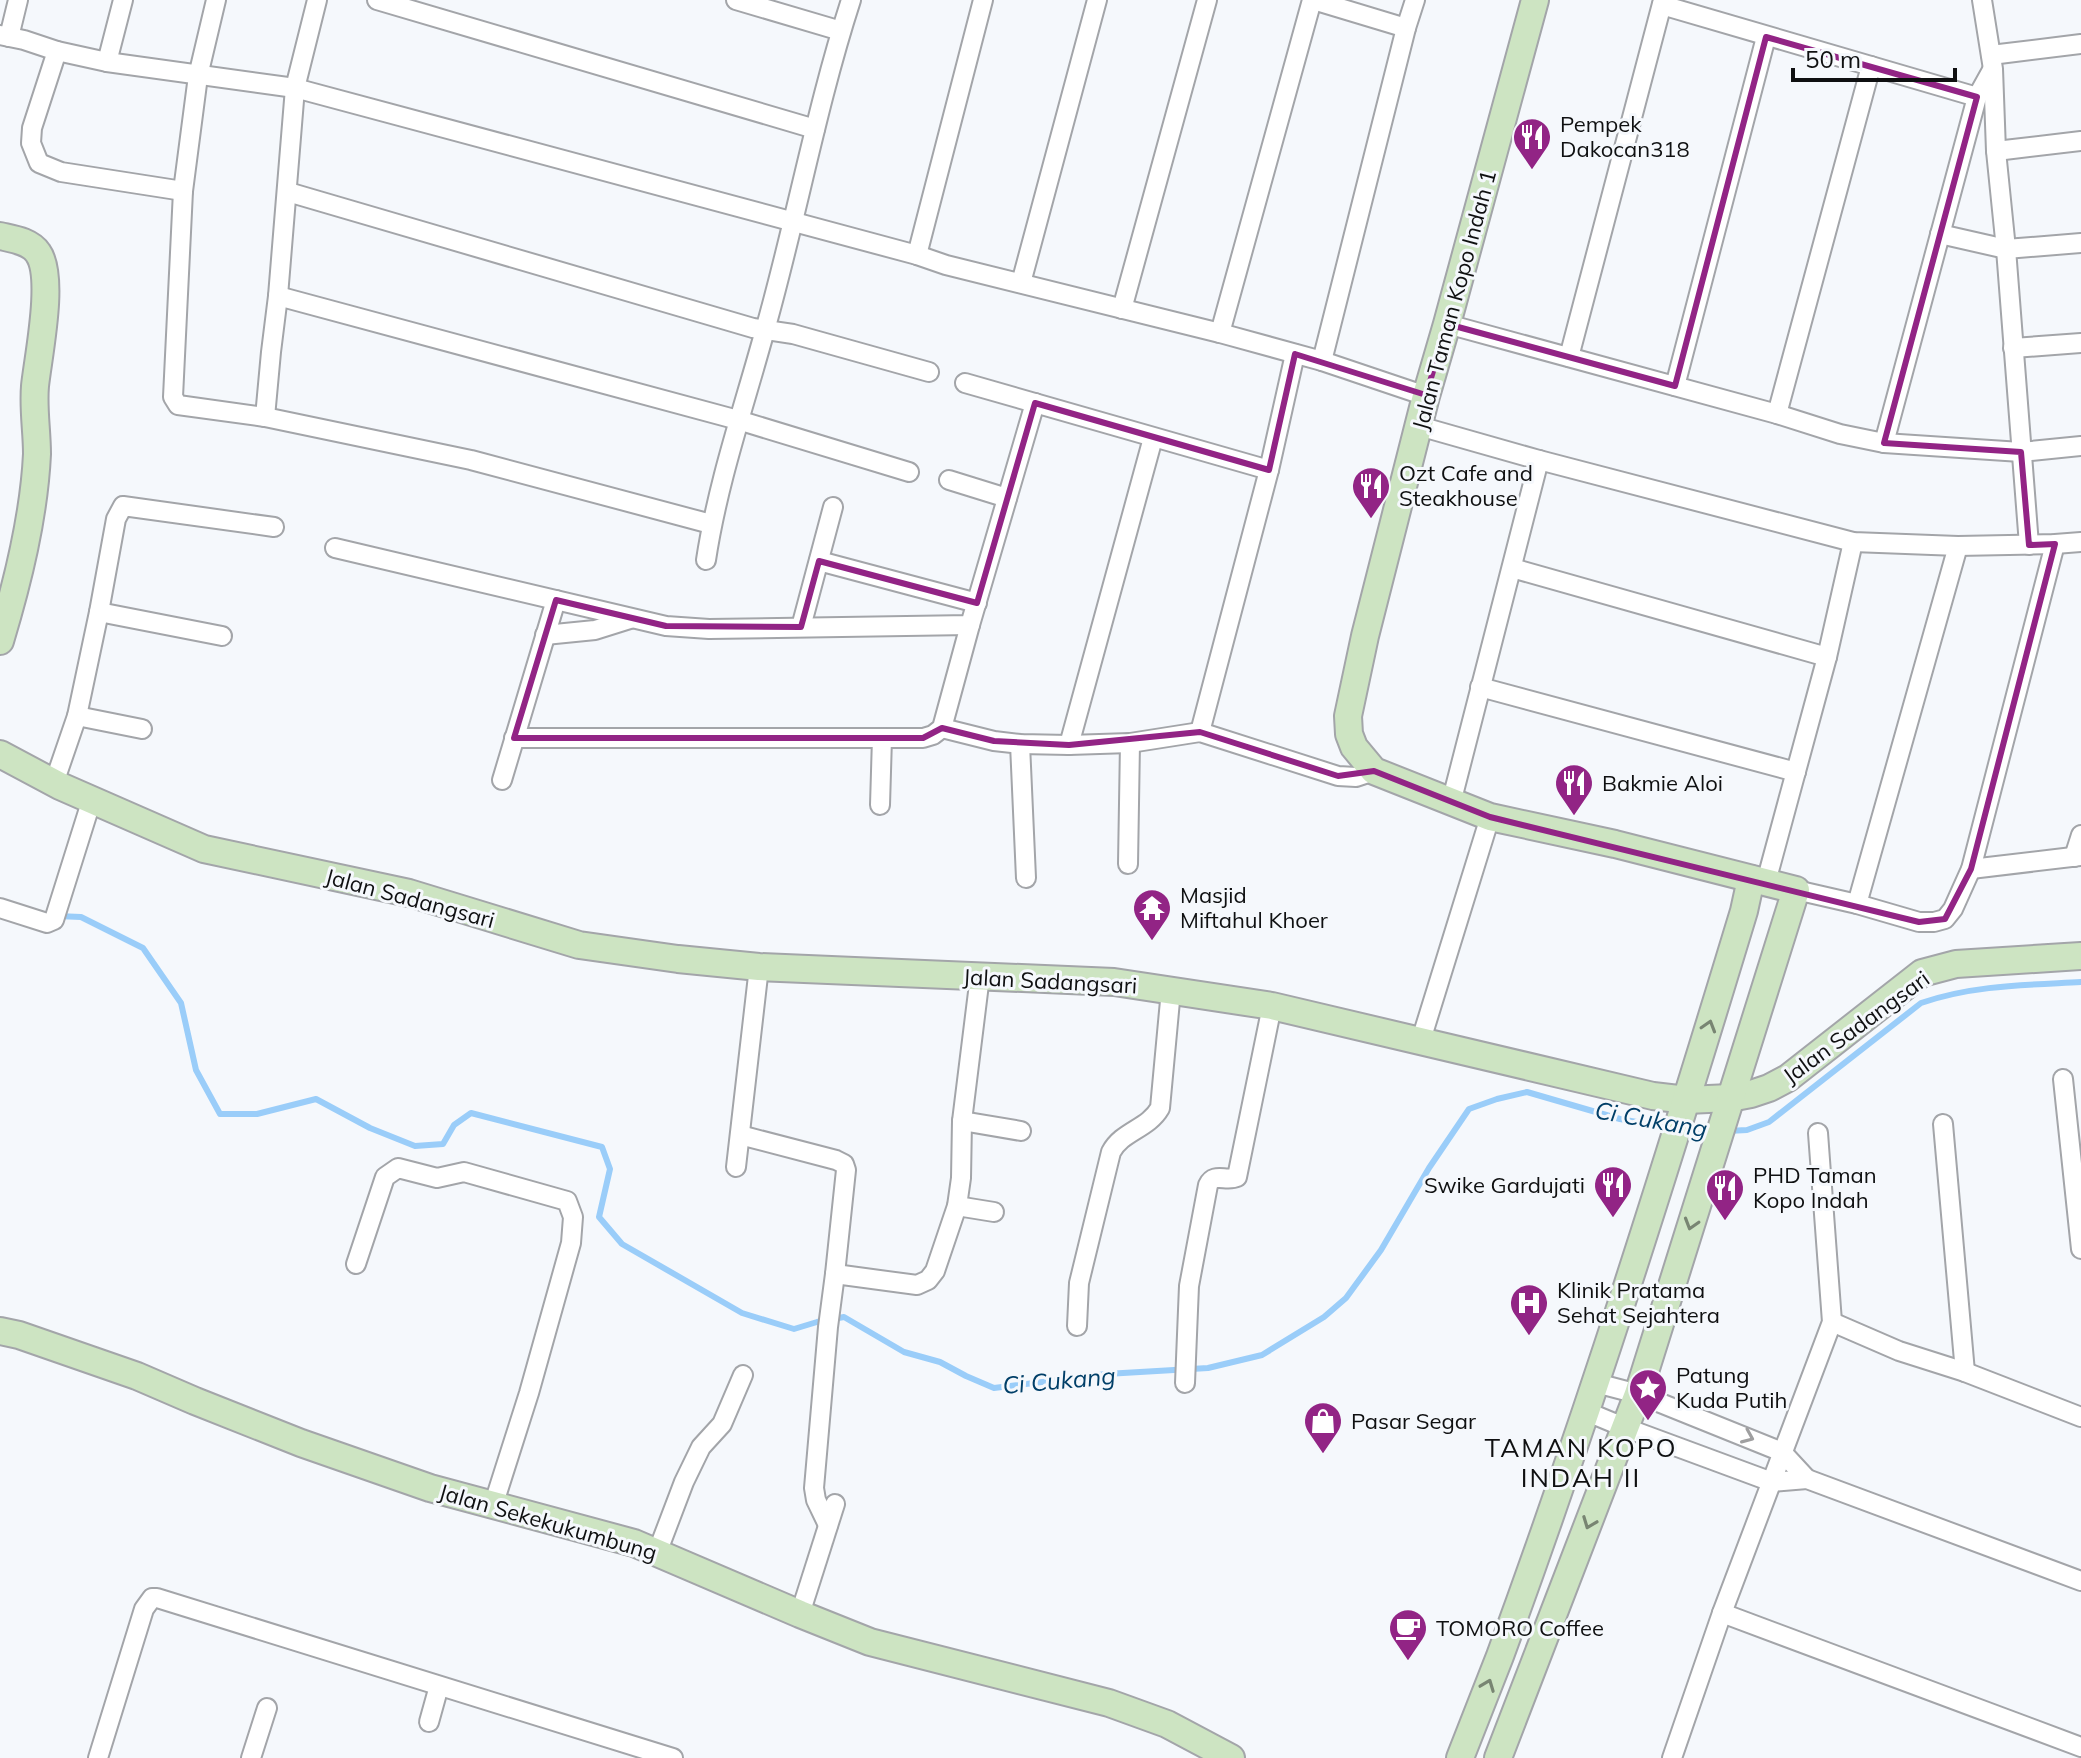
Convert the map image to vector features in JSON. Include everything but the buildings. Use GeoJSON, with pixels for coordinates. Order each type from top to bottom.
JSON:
{"type":"FeatureCollection","features":[{"type":"Feature","properties":{"kind":"street"},"geometry":{"type":"LineString","coordinates":[[18,0],[4,36],[107,62],[295,88],[946,265],[1220,333],[1322,361],[1426,396]]}},
{"type":"Feature","properties":{"kind":"street"},"geometry":{"type":"LineString","coordinates":[[107,62],[123,0]]}},
{"type":"Feature","properties":{"kind":"street"},"geometry":{"type":"LineString","coordinates":[[216,0],[198,76],[183,191],[173,397],[178,405],[265,417],[471,460],[711,524]]}},
{"type":"Feature","properties":{"kind":"street"},"geometry":{"type":"LineString","coordinates":[[265,417],[288,192],[295,88],[317,0]]}},
{"type":"Feature","properties":{"kind":"street"},"geometry":{"type":"LineString","coordinates":[[377,0],[815,129]]}},
{"type":"Feature","properties":{"kind":"street"},"geometry":{"type":"LineString","coordinates":[[736,0],[841,31]]}},
{"type":"Feature","properties":{"kind":"street"},"geometry":{"type":"LineString","coordinates":[[706,560],[711,524],[766,330],[815,129],[851,0]]}},
{"type":"Feature","properties":{"kind":"street"},"geometry":{"type":"LineString","coordinates":[[917,255],[983,0]]}},
{"type":"Feature","properties":{"kind":"street"},"geometry":{"type":"LineString","coordinates":[[1021,283],[1097,0]]}},
{"type":"Feature","properties":{"kind":"street"},"geometry":{"type":"LineString","coordinates":[[1122,309],[1207,0]]}},
{"type":"Feature","properties":{"kind":"street"},"geometry":{"type":"LineString","coordinates":[[1220,333],[1313,0],[1406,28]]}},
{"type":"Feature","properties":{"kind":"street"},"geometry":{"type":"LineString","coordinates":[[1322,361],[1415,0]]}},
{"type":"Feature","properties":{"kind":"street","name":"Jalan Taman Kopo Indah 1"},"geometry":{"type":"LineString","coordinates":[[1374,771],[1354,747],[1349,734],[1348,716],[1365,636],[1426,396],[1535,0]]}},
{"type":"Feature","properties":{"kind":"street"},"geometry":{"type":"LineString","coordinates":[[1982,0],[1992,62],[1996,151],[2029,545]]}},
{"type":"Feature","properties":{"kind":"street"},"geometry":{"type":"LineString","coordinates":[[1569,357],[1662,3],[1766,37],[1977,97]]}},
{"type":"Feature","properties":{"kind":"street"},"geometry":{"type":"LineString","coordinates":[[1675,386],[1766,37]]}},
{"type":"Feature","properties":{"kind":"street"},"geometry":{"type":"LineString","coordinates":[[1992,62],[2081,44]]}},
{"type":"Feature","properties":{"kind":"street"},"geometry":{"type":"LineString","coordinates":[[57,51],[32,128],[31,143],[39,163],[61,172],[183,191]]}},
{"type":"Feature","properties":{"kind":"street"},"geometry":{"type":"LineString","coordinates":[[1884,443],[1977,97],[1992,62]]}},
{"type":"Feature","properties":{"kind":"street"},"geometry":{"type":"LineString","coordinates":[[1777,414],[1871,66]]}},
{"type":"Feature","properties":{"kind":"street"},"geometry":{"type":"LineString","coordinates":[[1996,151],[2081,141]]}},
{"type":"Feature","properties":{"kind":"street"},"geometry":{"type":"LineString","coordinates":[[288,192],[766,330],[793,334],[929,372]]}},
{"type":"Feature","properties":{"kind":"street"},"geometry":{"type":"LineString","coordinates":[[1940,234],[2006,249],[2081,243]]}},
{"type":"Feature","properties":{"kind":"street"},"geometry":{"type":"LineString","coordinates":[[0,236],[30,245],[38,252],[45,274],[44,315],[35,390],[37,455],[33,498],[8,586],[0,641]]}},
{"type":"Feature","properties":{"kind":"street"},"geometry":{"type":"LineString","coordinates":[[278,296],[738,420],[909,472]]}},
{"type":"Feature","properties":{"kind":"street"},"geometry":{"type":"LineString","coordinates":[[1447,324],[1840,434],[1884,443],[2021,452],[2081,446]]}},
{"type":"Feature","properties":{"kind":"street"},"geometry":{"type":"LineString","coordinates":[[2013,348],[2081,343]]}},
{"type":"Feature","properties":{"kind":"street"},"geometry":{"type":"LineString","coordinates":[[1200,732],[1269,470],[1295,354]]}},
{"type":"Feature","properties":{"kind":"street"},"geometry":{"type":"LineString","coordinates":[[965,383],[1269,470]]}},
{"type":"Feature","properties":{"kind":"street"},"geometry":{"type":"LineString","coordinates":[[514,738],[923,738],[933,735],[942,728],[1035,403]]}},
{"type":"Feature","properties":{"kind":"street"},"geometry":{"type":"LineString","coordinates":[[1419,426],[1853,542],[1958,546],[2081,542]]}},
{"type":"Feature","properties":{"kind":"street"},"geometry":{"type":"LineString","coordinates":[[1069,745],[1153,438]]}},
{"type":"Feature","properties":{"kind":"street"},"geometry":{"type":"LineString","coordinates":[[1451,803],[1539,460]]}},
{"type":"Feature","properties":{"kind":"street"},"geometry":{"type":"LineString","coordinates":[[949,480],[1007,498]]}},
{"type":"Feature","properties":{"kind":"street"},"geometry":{"type":"LineString","coordinates":[[54,783],[77,716],[116,519],[123,506],[274,527]]}},
{"type":"Feature","properties":{"kind":"street"},"geometry":{"type":"LineString","coordinates":[[801,627],[833,507]]}},
{"type":"Feature","properties":{"kind":"street"},"geometry":{"type":"LineString","coordinates":[[1460,1758],[1596,1383],[1685,1108],[1744,911],[1759,881],[1796,772],[1827,657],[1853,542]]}},
{"type":"Feature","properties":{"kind":"street"},"geometry":{"type":"LineString","coordinates":[[942,728],[977,738],[1020,744],[1069,745],[1130,743],[1200,732],[1338,776],[1356,777],[1374,771],[1490,817],[1615,844],[1919,922],[1945,919],[1953,909],[1971,869],[2055,544]]}},
{"type":"Feature","properties":{"kind":"street"},"geometry":{"type":"LineString","coordinates":[[1857,904],[1958,546]]}},
{"type":"Feature","properties":{"kind":"street"},"geometry":{"type":"LineString","coordinates":[[335,548],[666,626],[709,629],[970,625]]}},
{"type":"Feature","properties":{"kind":"street"},"geometry":{"type":"LineString","coordinates":[[819,561],[977,603]]}},
{"type":"Feature","properties":{"kind":"street"},"geometry":{"type":"LineString","coordinates":[[1512,568],[1827,657]]}},
{"type":"Feature","properties":{"kind":"street"},"geometry":{"type":"LineString","coordinates":[[502,780],[556,600]]}},
{"type":"Feature","properties":{"kind":"street"},"geometry":{"type":"LineString","coordinates":[[99,612],[222,636]]}},
{"type":"Feature","properties":{"kind":"street"},"geometry":{"type":"LineString","coordinates":[[545,635],[595,630],[633,618]]}},
{"type":"Feature","properties":{"kind":"street"},"geometry":{"type":"LineString","coordinates":[[1480,687],[1796,772]]}},
{"type":"Feature","properties":{"kind":"street"},"geometry":{"type":"LineString","coordinates":[[77,716],[142,729]]}},
{"type":"Feature","properties":{"kind":"street"},"geometry":{"type":"LineString","coordinates":[[880,805],[882,738]]}},
{"type":"Feature","properties":{"kind":"street"},"geometry":{"type":"LineString","coordinates":[[1128,864],[1130,743]]}},
{"type":"Feature","properties":{"kind":"street"},"geometry":{"type":"LineString","coordinates":[[1020,744],[1026,878]]}},
{"type":"Feature","properties":{"kind":"street","name":"Jalan Sadangsari"},"geometry":{"type":"LineString","coordinates":[[0,754],[54,783],[204,849],[409,893],[579,945],[759,967],[1114,982],[1171,990],[1272,1006],[1421,1040],[1653,1096],[1685,1108],[1727,1106],[1788,1078],[1922,973],[1956,964],[2081,956]]}},
{"type":"Feature","properties":{"kind":"street"},"geometry":{"type":"LineString","coordinates":[[0,908],[47,923],[56,915],[92,799]]}},
{"type":"Feature","properties":{"kind":"street"},"geometry":{"type":"LineString","coordinates":[[1421,1040],[1490,817]]}},
{"type":"Feature","properties":{"kind":"street"},"geometry":{"type":"LineString","coordinates":[[1971,869],[2078,856],[2081,835]]}},
{"type":"Feature","properties":{"kind":"street"},"geometry":{"type":"LineString","coordinates":[[1498,1758],[1638,1394],[1796,890]]}},
{"type":"Feature","properties":{"kind":"street"},"geometry":{"type":"LineString","coordinates":[[736,1167],[759,967]]}},
{"type":"Feature","properties":{"kind":"street"},"geometry":{"type":"LineString","coordinates":[[835,1274],[917,1285],[928,1280],[935,1271],[957,1206],[962,1121],[980,976]]}},
{"type":"Feature","properties":{"kind":"street"},"geometry":{"type":"LineString","coordinates":[[1077,1326],[1079,1283],[1111,1152],[1120,1138],[1150,1121],[1160,1108],[1171,990]]}},
{"type":"Feature","properties":{"kind":"street"},"geometry":{"type":"LineString","coordinates":[[1185,1378],[1189,1286],[1208,1185],[1215,1177],[1233,1179],[1237,1175],[1272,1006]]}},
{"type":"Feature","properties":{"kind":"street"},"geometry":{"type":"LineString","coordinates":[[2063,1079],[2081,1249]]}},
{"type":"Feature","properties":{"kind":"street"},"geometry":{"type":"LineString","coordinates":[[962,1121],[1021,1131]]}},
{"type":"Feature","properties":{"kind":"street"},"geometry":{"type":"LineString","coordinates":[[1943,1124],[1965,1372]]}},
{"type":"Feature","properties":{"kind":"street"},"geometry":{"type":"LineString","coordinates":[[1676,1757],[1722,1613],[1832,1322],[1818,1133]]}},
{"type":"Feature","properties":{"kind":"street"},"geometry":{"type":"LineString","coordinates":[[740,1135],[836,1160],[844,1164],[846,1170],[814,1488],[828,1525]]}},
{"type":"Feature","properties":{"kind":"street"},"geometry":{"type":"LineString","coordinates":[[356,1264],[385,1177],[398,1168],[437,1178],[464,1172],[567,1201],[573,1217],[571,1243],[493,1506]]}},
{"type":"Feature","properties":{"kind":"street"},"geometry":{"type":"LineString","coordinates":[[957,1206],[994,1212]]}},
{"type":"Feature","properties":{"kind":"street"},"geometry":{"type":"LineString","coordinates":[[1832,1322],[1899,1351],[1965,1372],[2081,1417]]}},
{"type":"Feature","properties":{"kind":"street","name":"Jalan Sekekukumbung"},"geometry":{"type":"LineString","coordinates":[[0,1331],[137,1376],[301,1443],[430,1488],[634,1543],[870,1642],[1109,1703],[1167,1724],[1231,1758]]}},
{"type":"Feature","properties":{"kind":"street"},"geometry":{"type":"LineString","coordinates":[[657,1553],[684,1482],[701,1447],[722,1424],[743,1375]]}},
{"type":"Feature","properties":{"kind":"street"},"geometry":{"type":"LineString","coordinates":[[1596,1383],[1638,1394],[1782,1452],[1807,1479]]}},
{"type":"Feature","properties":{"kind":"street"},"geometry":{"type":"LineString","coordinates":[[1585,1411],[1772,1482],[1807,1479],[2081,1581]]}},
{"type":"Feature","properties":{"kind":"street"},"geometry":{"type":"LineString","coordinates":[[800,1614],[835,1504]]}},
{"type":"Feature","properties":{"kind":"street"},"geometry":{"type":"LineString","coordinates":[[98,1758],[144,1609],[154,1598],[673,1758]]}},
{"type":"Feature","properties":{"kind":"street"},"geometry":{"type":"LineString","coordinates":[[1722,1613],[2081,1747]]}},
{"type":"Feature","properties":{"kind":"street"},"geometry":{"type":"LineString","coordinates":[[429,1722],[439,1686]]}},
{"type":"Feature","properties":{"kind":"street"},"geometry":{"type":"LineString","coordinates":[[251,1758],[267,1708]]}},
{"type":"Feature","properties":{"kind":"highlighted area"},"geometry":{"type":"Polygon","coordinates":[[[1766,37],[1977,97],[1884,443],[2021,452],[2029,545],[2055,544],[1971,869],[1945,919],[1919,922],[1490,817],[1374,771],[1338,776],[1200,732],[1069,745],[994,741],[942,728],[923,738],[514,738],[556,600],[666,626],[801,627],[819,561],[977,603],[1035,403],[1269,470],[1295,354],[1426,395],[1447,324],[1675,386],[1766,37]]]}},
{"type":"Feature","properties":{"kind":"waterway","name":"Ci Cukang"},"geometry":{"type":"LineString","coordinates":[[57,916],[81,917],[143,948],[181,1003],[196,1070],[220,1114],[257,1114],[316,1099],[370,1128],[415,1146],[443,1144],[454,1125],[471,1113],[602,1147],[610,1169],[599,1217],[622,1244],[742,1313],[794,1329],[844,1317],[904,1352],[940,1362],[994,1388],[1106,1374],[1208,1368],[1262,1355],[1324,1317],[1346,1298],[1381,1250],[1429,1168],[1469,1109],[1527,1092],[1620,1119],[1670,1128]]}},
{"type":"Feature","properties":{"kind":"waterway","name":"Ci Cukang"},"geometry":{"type":"LineString","coordinates":[[1728,1131],[1747,1130],[1769,1122],[1921,1003],[1980,989],[2081,982]]}},
{"type":"Feature","properties":{"kind":"waterway","name":"Ci Cukang"},"geometry":{"type":"LineString","coordinates":[[1685,1131],[1713,1133]]}},
{"type":"Feature","properties":{"kind":"place","name":"Pempek Dakocan318"},"geometry":{"type":"Point","coordinates":[1532,171]}},
{"type":"Feature","properties":{"kind":"place","name":"Ozt Cafe and Steakhouse"},"geometry":{"type":"Point","coordinates":[1371,520]}},
{"type":"Feature","properties":{"kind":"place","name":"Bakmie Aloi"},"geometry":{"type":"Point","coordinates":[1574,817]}},
{"type":"Feature","properties":{"kind":"place","name":"Masjid Miftahul Khoer"},"geometry":{"type":"Point","coordinates":[1152,942]}},
{"type":"Feature","properties":{"kind":"place","name":"Swike Gardujati"},"geometry":{"type":"Point","coordinates":[1613,1219]}},
{"type":"Feature","properties":{"kind":"place","name":"PHD Taman Kopo Indah"},"geometry":{"type":"Point","coordinates":[1725,1222]}},
{"type":"Feature","properties":{"kind":"place","name":"Klinik Pratama Sehat Sejahtera"},"geometry":{"type":"Point","coordinates":[1529,1337]}},
{"type":"Feature","properties":{"kind":"place","name":"Patung Kuda Putih"},"geometry":{"type":"Point","coordinates":[1648,1422]}},
{"type":"Feature","properties":{"kind":"place","name":"Pasar Segar"},"geometry":{"type":"Point","coordinates":[1323,1455]}},
{"type":"Feature","properties":{"kind":"place","name":"TOMORO Coffee"},"geometry":{"type":"Point","coordinates":[1408,1662]}},
{"type":"Feature","properties":{"kind":"district","name":"TAMAN KOPO INDAH II"},"geometry":{"type":"Point","coordinates":[1581,1463]}}]}
